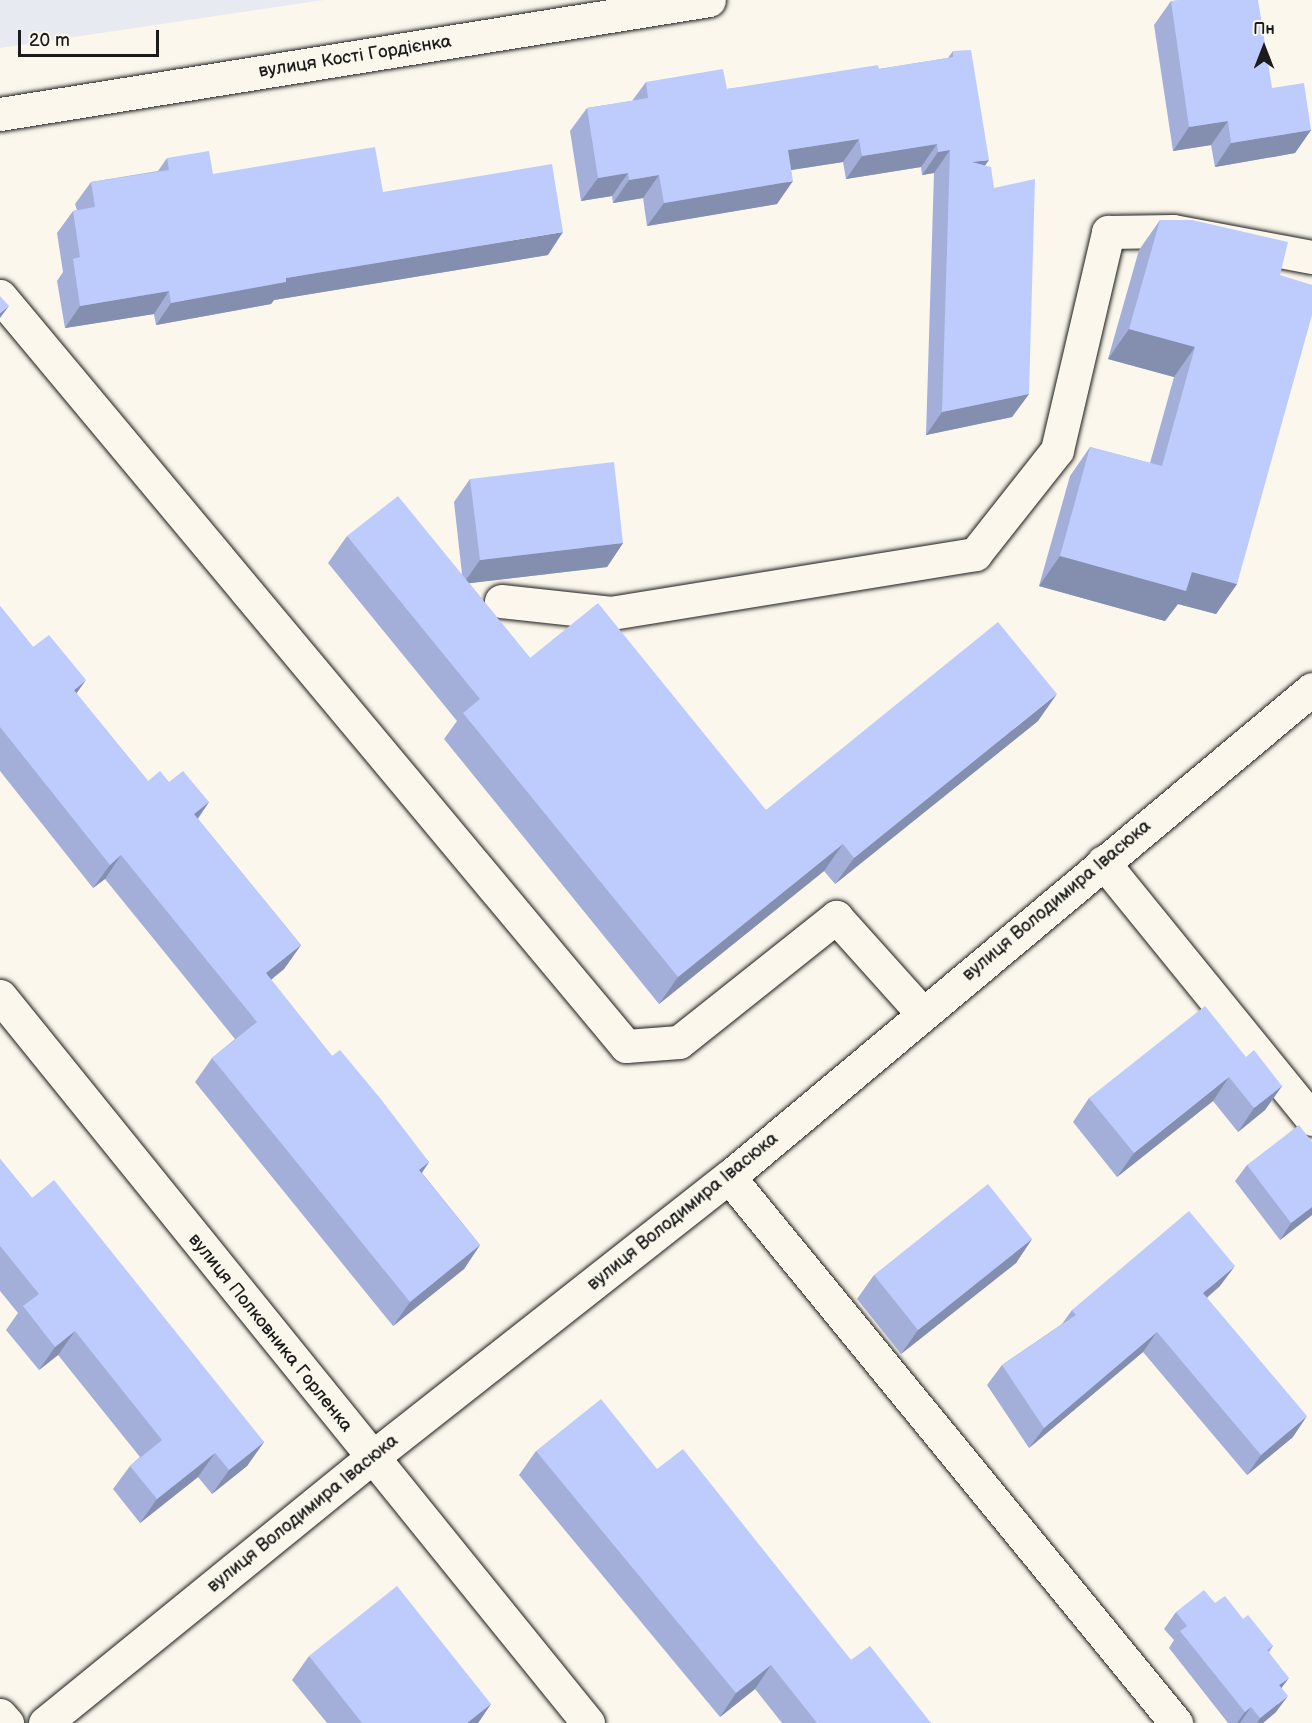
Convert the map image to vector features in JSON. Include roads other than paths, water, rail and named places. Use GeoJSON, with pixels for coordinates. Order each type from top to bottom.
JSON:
{"type":"FeatureCollection","features":[{"type":"Feature","properties":{"kind":"street","name":"вулиця Кості Гордієнка"},"geometry":{"type":"LineString","coordinates":[[0,114],[709,0]]}},
{"type":"Feature","properties":{"kind":"street"},"geometry":{"type":"LineString","coordinates":[[501,601],[611,614],[975,554],[1057,450],[1108,232],[1173,231],[1312,257]]}},
{"type":"Feature","properties":{"kind":"street"},"geometry":{"type":"LineString","coordinates":[[0,296],[626,1046],[679,1042],[837,917],[923,1014]]}},
{"type":"Feature","properties":{"kind":"street","name":"вулиця Володимира Івасюка"},"geometry":{"type":"LineString","coordinates":[[45,1723],[370,1459],[729,1177],[1312,689]]}},
{"type":"Feature","properties":{"kind":"street"},"geometry":{"type":"LineString","coordinates":[[1103,862],[1312,1119]]}},
{"type":"Feature","properties":{"kind":"street","name":"вулиця Полковника Горленка"},"geometry":{"type":"LineString","coordinates":[[0,996],[370,1459],[588,1723]]}},
{"type":"Feature","properties":{"kind":"street"},"geometry":{"type":"LineString","coordinates":[[729,1177],[1176,1723]]}},
{"type":"Feature","properties":{"kind":"street"},"geometry":{"type":"LineString","coordinates":[[0,1715],[7,1723]]}}]}
